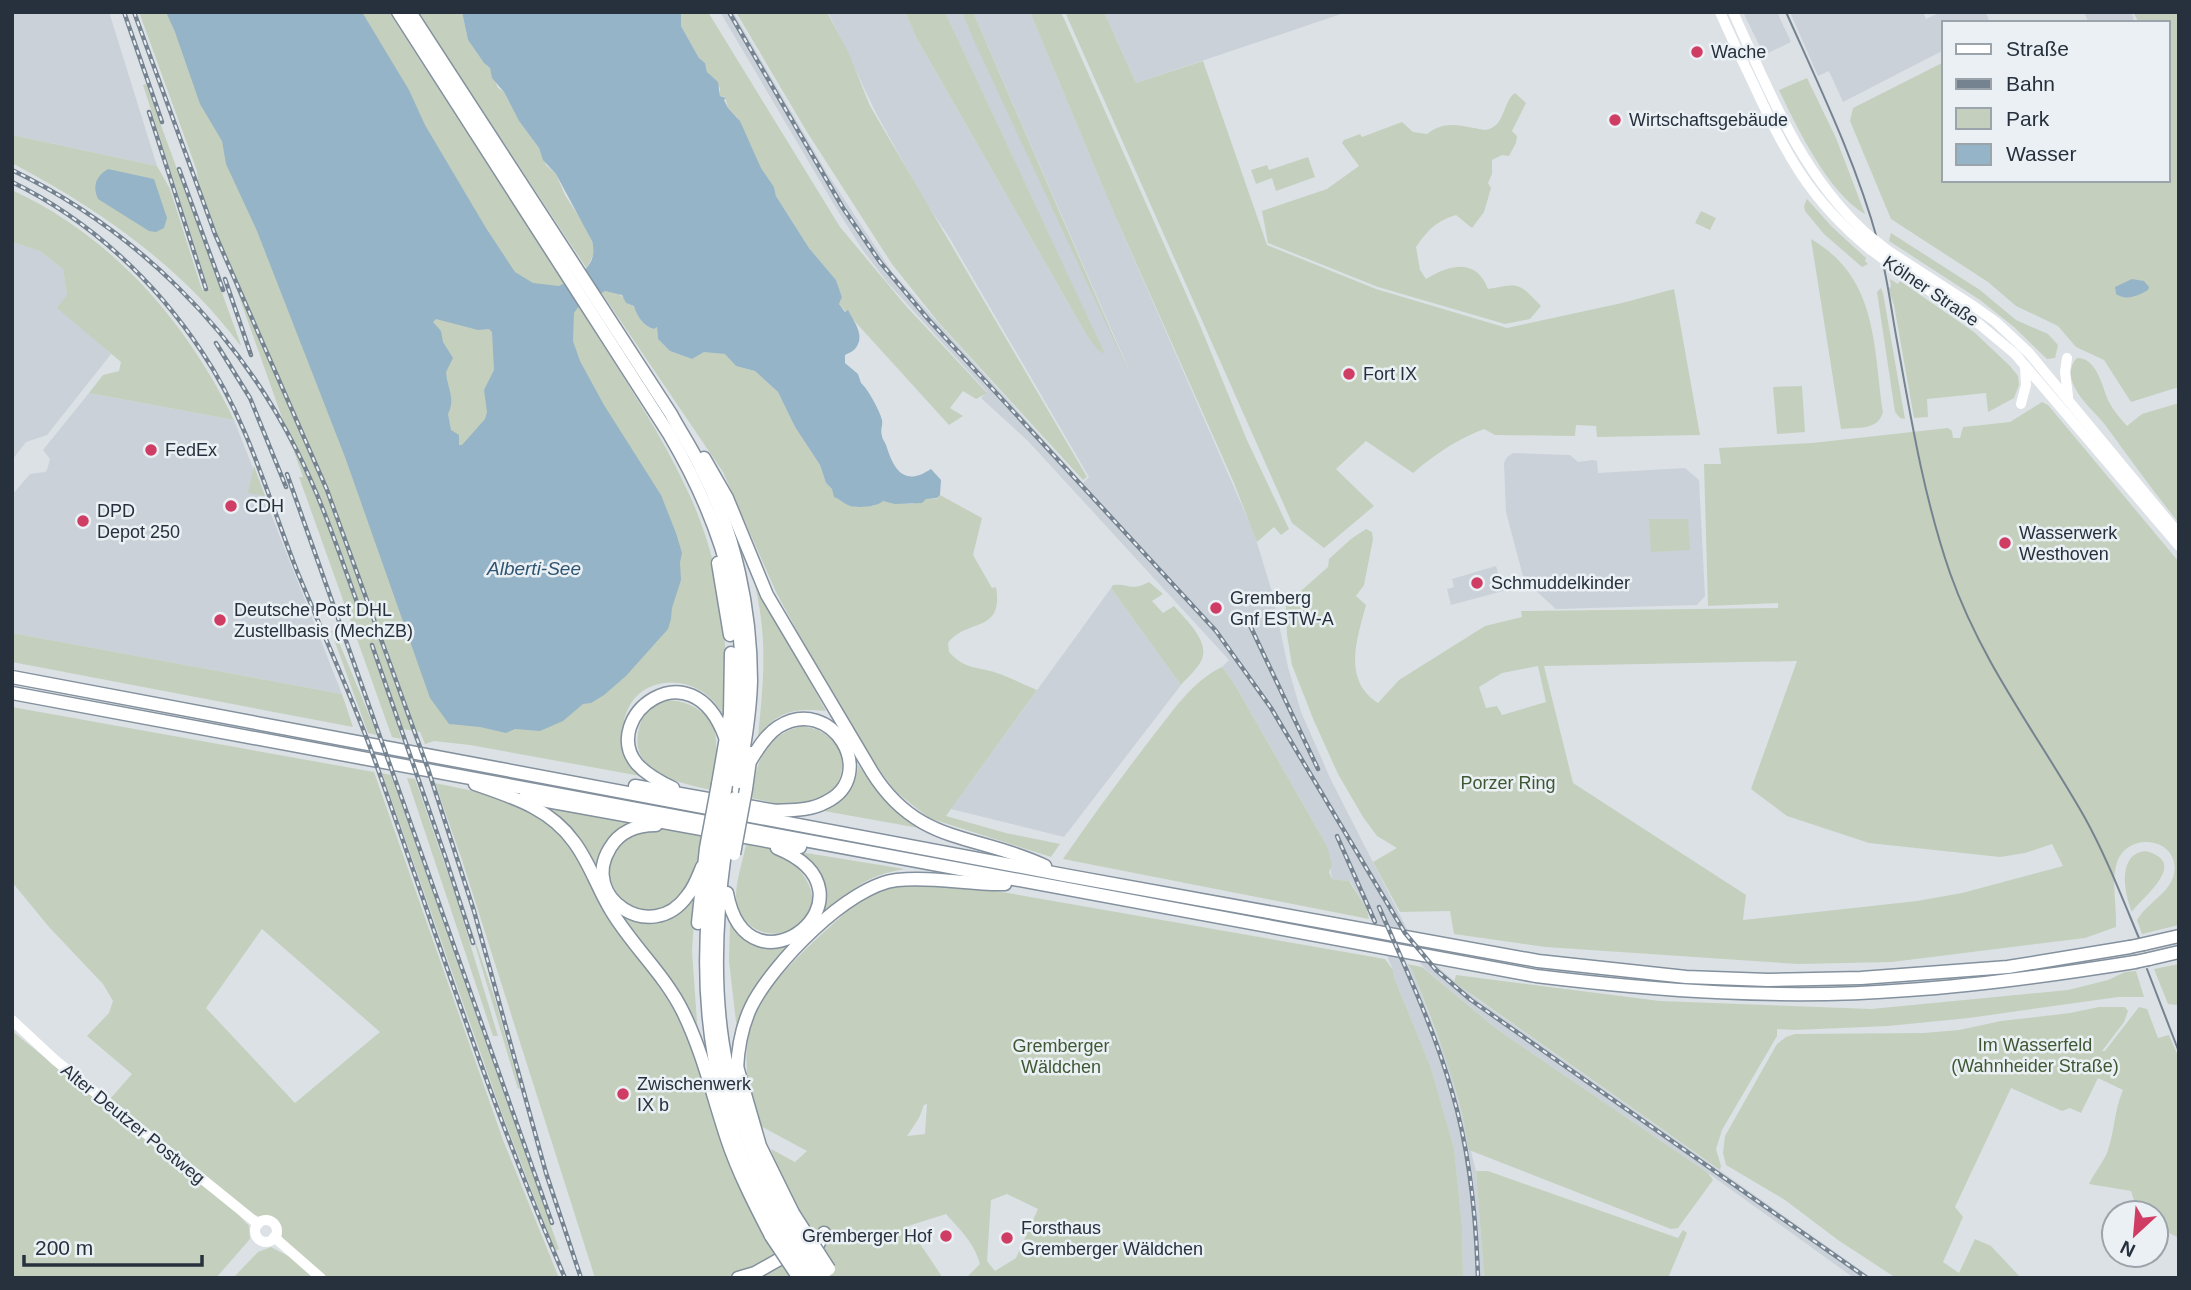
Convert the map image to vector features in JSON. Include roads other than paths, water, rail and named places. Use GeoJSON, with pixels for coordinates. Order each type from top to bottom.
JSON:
{"type":"FeatureCollection","features":[{"type":"Feature","properties":{"kind":"highway"},"geometry":{"type":"LineString","coordinates":[[398,12],[597,310],[715,476],[768,595],[887,794],[913,817],[932,828],[1036,862],[1064,875]]}},
{"type":"Feature","properties":{"kind":"highway"},"geometry":{"type":"LineString","coordinates":[[410,12],[569,267]]}},
{"type":"Feature","properties":{"kind":"highway"},"geometry":{"type":"LineString","coordinates":[[597,310],[657,418],[703,514],[722,582],[729,621],[732,668],[730,714],[725,738]]}},
{"type":"Feature","properties":{"kind":"highway"},"geometry":{"type":"LineString","coordinates":[[671,414],[704,472],[733,549],[746,606],[754,704],[751,760]]}},
{"type":"Feature","properties":{"kind":"highway"},"geometry":{"type":"LineString","coordinates":[[657,418],[695,477],[714,520],[736,609],[741,682],[732,786],[720,851],[727,893],[734,916],[741,927],[758,939],[784,941],[804,930],[812,920],[820,897],[811,869],[790,854],[757,841]]}},
{"type":"Feature","properties":{"kind":"highway"},"geometry":{"type":"LineString","coordinates":[[12,677],[1064,875],[1550,963],[1686,977],[1768,979],[1906,976],[2022,965],[2137,946],[2179,936]]}},
{"type":"Feature","properties":{"kind":"highway"},"geometry":{"type":"LineString","coordinates":[[751,683],[720,851],[716,983],[725,1058],[742,1139],[782,1224],[812,1278]]}},
{"type":"Feature","properties":{"kind":"highway"},"geometry":{"type":"LineString","coordinates":[[686,794],[651,776],[636,763],[629,746],[631,724],[640,708],[664,693],[675,692],[697,697],[715,715],[725,738],[732,786]]}},
{"type":"Feature","properties":{"kind":"highway"},"geometry":{"type":"LineString","coordinates":[[12,693],[1487,968],[1584,982],[1685,991],[1769,994],[1906,991],[2009,981],[2135,962],[2179,952]]}},
{"type":"Feature","properties":{"kind":"highway"},"geometry":{"type":"LineString","coordinates":[[732,786],[762,742],[778,727],[805,719],[820,722],[835,730],[849,753],[850,769],[844,786],[829,801],[813,808],[774,811]]}},
{"type":"Feature","properties":{"kind":"highway"},"geometry":{"type":"LineString","coordinates":[[438,771],[533,806],[550,817],[575,842],[614,915],[673,992],[694,1035],[727,1141],[757,1209],[782,1224],[829,1275]]}},
{"type":"Feature","properties":{"kind":"highway"},"geometry":{"type":"LineString","coordinates":[[526,774],[624,784],[686,794],[815,820],[849,834]]}},
{"type":"Feature","properties":{"kind":"highway"},"geometry":{"type":"LineString","coordinates":[[494,791],[757,841],[827,852],[873,853]]}},
{"type":"Feature","properties":{"kind":"highway"},"geometry":{"type":"LineString","coordinates":[[681,825],[643,826],[620,835],[613,842],[604,861],[603,873],[608,892],[622,909],[653,918],[674,910],[688,895],[702,867],[720,851]]}},
{"type":"Feature","properties":{"kind":"highway"},"geometry":{"type":"LineString","coordinates":[[702,867],[697,966],[702,1033],[714,1097]]}},
{"type":"Feature","properties":{"kind":"highway"},"geometry":{"type":"LineString","coordinates":[[737,1069],[740,1038],[756,997],[782,963],[818,927],[856,895],[876,885],[897,880],[1032,884]]}},
{"type":"Feature","properties":{"kind":"highway"},"geometry":{"type":"LineString","coordinates":[[727,893],[723,938],[728,1028],[737,1069],[800,1278]]}},
{"type":"Feature","properties":{"kind":"highway"},"geometry":{"type":"LineString","coordinates":[[800,1278],[824,1233]]}},
{"type":"Feature","properties":{"kind":"highway"},"geometry":{"type":"LineString","coordinates":[[738,1278],[755,1273],[799,1249]]}},
{"type":"Feature","properties":{"kind":"main road","name":"Kölner Straße"},"geometry":{"type":"LineString","coordinates":[[1720,12],[1773,127],[1801,177],[1821,204],[1871,250],[1979,324],[2025,366],[2179,546]]}},
{"type":"Feature","properties":{"kind":"main road","name":"Kölner Straße"},"geometry":{"type":"LineString","coordinates":[[1733,12],[1800,153],[1830,196],[1867,234],[1887,250],[1996,322],[2029,353],[2179,534]]}},
{"type":"Feature","properties":{"kind":"main road"},"geometry":{"type":"LineString","coordinates":[[2067,358],[2065,380],[2068,397]]}},
{"type":"Feature","properties":{"kind":"main road"},"geometry":{"type":"LineString","coordinates":[[2021,404],[2026,384],[2025,366]]}},
{"type":"Feature","properties":{"kind":"main road","name":"Alter Deutzer Postweg"},"geometry":{"type":"LineString","coordinates":[[12,1020],[55,1060],[258,1224]]}},
{"type":"Feature","properties":{"kind":"main road","name":"Alter Deutzer Postweg"},"geometry":{"type":"LineString","coordinates":[[265,1220],[273,1222],[277,1230],[274,1237],[267,1241],[260,1239],[255,1232],[258,1224],[265,1220]]}},
{"type":"Feature","properties":{"kind":"main road","name":"Alter Deutzer Postweg"},"geometry":{"type":"LineString","coordinates":[[274,1237],[321,1278]]}},
{"type":"Feature","properties":{"kind":"water","name":"Alberti-See"},"geometry":{"type":"Polygon","coordinates":[[[166,12],[362,12],[409,90],[425,125],[515,272],[533,283],[559,286],[586,269],[593,257],[592,241],[556,174],[543,160],[539,148],[519,121],[504,92],[492,78],[490,68],[468,40],[462,12],[681,12],[681,26],[699,58],[705,63],[707,72],[718,82],[720,96],[726,98],[724,100],[728,108],[740,121],[776,196],[809,248],[836,280],[842,297],[839,304],[845,312],[848,310],[859,334],[855,349],[845,355],[845,363],[858,374],[876,406],[882,420],[882,437],[893,462],[901,473],[907,476],[922,474],[931,469],[941,480],[940,495],[922,503],[895,504],[883,501],[877,505],[863,507],[850,506],[834,497],[820,465],[795,427],[778,392],[755,371],[736,366],[725,354],[704,352],[692,359],[670,351],[658,339],[657,327],[650,328],[644,323],[634,306],[626,303],[622,295],[605,291],[579,306],[574,313],[573,341],[580,361],[604,405],[661,495],[676,533],[682,553],[681,580],[668,629],[626,676],[604,695],[591,703],[583,704],[563,721],[540,731],[515,729],[506,733],[449,724],[430,698],[345,457],[257,231],[226,164],[222,141],[200,104],[166,12]],[[436,319],[433,322],[441,331],[443,342],[453,358],[446,372],[451,398],[448,414],[451,430],[459,435],[459,445],[462,445],[485,419],[487,412],[484,390],[494,370],[492,332],[489,329],[478,330],[436,319]]]}},
{"type":"Feature","properties":{"kind":"water"},"geometry":{"type":"Polygon","coordinates":[[[108,169],[154,179],[167,218],[164,228],[156,232],[149,231],[98,199],[96,182],[108,169]]]}},
{"type":"Feature","properties":{"kind":"water"},"geometry":{"type":"Polygon","coordinates":[[[2132,279],[2144,281],[2149,287],[2148,290],[2128,297],[2116,294],[2115,287],[2132,279]]]}},
{"type":"Feature","properties":{"kind":"tram line"},"geometry":{"type":"LineString","coordinates":[[1786,12],[1848,154],[1878,242],[1919,458],[1950,573],[1994,669],[2093,833],[2141,943]]}},
{"type":"Feature","properties":{"kind":"tram line"},"geometry":{"type":"LineString","coordinates":[[2147,969],[2179,1052]]}},
{"type":"Feature","properties":{"kind":"railway"},"geometry":{"type":"LineString","coordinates":[[124,12],[162,122]]}},
{"type":"Feature","properties":{"kind":"railway"},"geometry":{"type":"LineString","coordinates":[[134,12],[215,234],[327,490],[428,769],[474,911],[546,1173],[581,1278]]}},
{"type":"Feature","properties":{"kind":"railway"},"geometry":{"type":"LineString","coordinates":[[729,12],[843,208],[880,262],[928,319],[1216,631],[1271,708],[1405,933],[1436,970],[1471,1000],[1867,1278]]}},
{"type":"Feature","properties":{"kind":"railway"},"geometry":{"type":"LineString","coordinates":[[149,112],[206,289]]}},
{"type":"Feature","properties":{"kind":"railway"},"geometry":{"type":"LineString","coordinates":[[179,169],[223,290]]}},
{"type":"Feature","properties":{"kind":"railway"},"geometry":{"type":"LineString","coordinates":[[12,170],[99,221],[177,286],[212,323],[243,363],[296,449],[330,528],[359,608]]}},
{"type":"Feature","properties":{"kind":"railway"},"geometry":{"type":"LineString","coordinates":[[12,182],[68,215],[94,234],[142,277],[184,326],[232,404],[256,459],[297,571],[365,734],[488,1085],[565,1278]]}},
{"type":"Feature","properties":{"kind":"railway"},"geometry":{"type":"LineString","coordinates":[[225,279],[251,355]]}},
{"type":"Feature","properties":{"kind":"railway"},"geometry":{"type":"LineString","coordinates":[[216,343],[250,398],[286,487]]}},
{"type":"Feature","properties":{"kind":"railway"},"geometry":{"type":"LineString","coordinates":[[287,474],[552,1223]]}},
{"type":"Feature","properties":{"kind":"railway"},"geometry":{"type":"LineString","coordinates":[[1246,617],[1318,769]]}},
{"type":"Feature","properties":{"kind":"railway"},"geometry":{"type":"LineString","coordinates":[[372,645],[473,943]]}},
{"type":"Feature","properties":{"kind":"railway"},"geometry":{"type":"LineString","coordinates":[[1337,836],[1375,922]]}},
{"type":"Feature","properties":{"kind":"railway"},"geometry":{"type":"LineString","coordinates":[[1379,907],[1428,1021],[1458,1115],[1471,1184],[1478,1278]]}},
{"type":"Feature","properties":{"kind":"place","name":"Wache"},"geometry":{"type":"Point","coordinates":[1697,52]}},
{"type":"Feature","properties":{"kind":"place","name":"Wirtschaftsgebäude"},"geometry":{"type":"Point","coordinates":[1615,120]}},
{"type":"Feature","properties":{"kind":"place","name":"Fort IX"},"geometry":{"type":"Point","coordinates":[1349,374]}},
{"type":"Feature","properties":{"kind":"place","name":"FedEx"},"geometry":{"type":"Point","coordinates":[151,450]}},
{"type":"Feature","properties":{"kind":"place","name":"CDH"},"geometry":{"type":"Point","coordinates":[231,506]}},
{"type":"Feature","properties":{"kind":"place","name":"DPD Depot 250"},"geometry":{"type":"Point","coordinates":[83,521]}},
{"type":"Feature","properties":{"kind":"place","name":"Wasserwerk Westhoven"},"geometry":{"type":"Point","coordinates":[2005,543]}},
{"type":"Feature","properties":{"kind":"place","name":"Schmuddelkinder"},"geometry":{"type":"Point","coordinates":[1477,583]}},
{"type":"Feature","properties":{"kind":"place","name":"Gremberg Gnf ESTW-A"},"geometry":{"type":"Point","coordinates":[1216,608]}},
{"type":"Feature","properties":{"kind":"place","name":"Deutsche Post DHL Zustellbasis (MechZB)"},"geometry":{"type":"Point","coordinates":[220,620]}},
{"type":"Feature","properties":{"kind":"place","name":"Zwischenwerk IX b"},"geometry":{"type":"Point","coordinates":[623,1094]}},
{"type":"Feature","properties":{"kind":"place","name":"Gremberger Hof"},"geometry":{"type":"Point","coordinates":[946,1236]}},
{"type":"Feature","properties":{"kind":"place","name":"Forsthaus Gremberger Wäldchen"},"geometry":{"type":"Point","coordinates":[1007,1238]}},
{"type":"Feature","properties":{"kind":"park label","name":"Porzer Ring"},"geometry":{"type":"Point","coordinates":[1508,783]}},
{"type":"Feature","properties":{"kind":"park label","name":"Im Wasserfeld (Wahnheider Straße)"},"geometry":{"type":"Point","coordinates":[2035,1055]}},
{"type":"Feature","properties":{"kind":"park label","name":"Gremberger Wäldchen"},"geometry":{"type":"Point","coordinates":[1061,1056]}}]}
